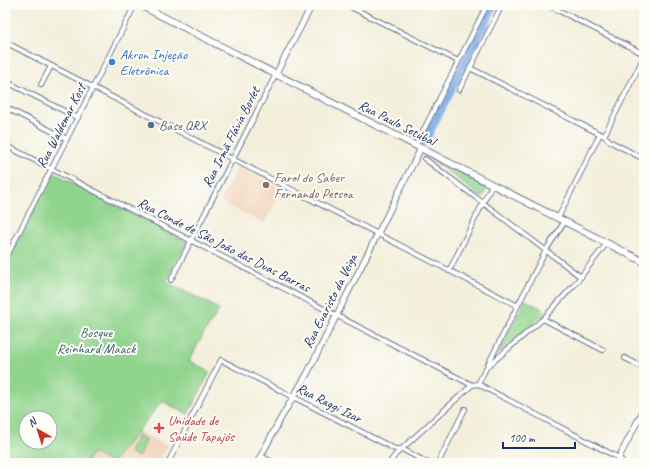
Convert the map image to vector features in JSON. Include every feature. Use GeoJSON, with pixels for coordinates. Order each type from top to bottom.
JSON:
{"type":"FeatureCollection","features":[{"type":"Feature","properties":{"kind":"main road","name":"Rua Paulo Setúbal"},"geometry":{"type":"LineString","coordinates":[[140,5],[644,262]]}},
{"type":"Feature","properties":{"kind":"street","name":"Rua Waldemar Kost"},"geometry":{"type":"LineString","coordinates":[[5,256],[52,169],[135,5]]}},
{"type":"Feature","properties":{"kind":"street","name":"Rua Irmã Flávia Borlet"},"geometry":{"type":"LineString","coordinates":[[171,280],[312,5]]}},
{"type":"Feature","properties":{"kind":"street"},"geometry":{"type":"LineString","coordinates":[[347,5],[458,62]]}},
{"type":"Feature","properties":{"kind":"street","name":"Rua Evaristo da Veiga"},"geometry":{"type":"LineString","coordinates":[[257,463],[280,418],[307,374],[378,234],[458,62],[487,5]]}},
{"type":"Feature","properties":{"kind":"street"},"geometry":{"type":"LineString","coordinates":[[459,90],[502,5]]}},
{"type":"Feature","properties":{"kind":"street"},"geometry":{"type":"LineString","coordinates":[[548,5],[644,55],[558,218]]}},
{"type":"Feature","properties":{"kind":"street"},"geometry":{"type":"LineString","coordinates":[[5,42],[518,306]]}},
{"type":"Feature","properties":{"kind":"street"},"geometry":{"type":"LineString","coordinates":[[41,85],[51,66]]}},
{"type":"Feature","properties":{"kind":"street"},"geometry":{"type":"LineString","coordinates":[[470,68],[602,135],[611,142],[644,159]]}},
{"type":"Feature","properties":{"kind":"street"},"geometry":{"type":"LineString","coordinates":[[7,82],[78,118]]}},
{"type":"Feature","properties":{"kind":"street"},"geometry":{"type":"LineString","coordinates":[[5,107],[66,139]]}},
{"type":"Feature","properties":{"kind":"street","name":"Rua Conde de São João das Duas Barras"},"geometry":{"type":"LineString","coordinates":[[5,145],[472,385]]}},
{"type":"Feature","properties":{"kind":"street"},"geometry":{"type":"LineString","coordinates":[[425,159],[581,277]]}},
{"type":"Feature","properties":{"kind":"street"},"geometry":{"type":"LineString","coordinates":[[450,271],[492,185]]}},
{"type":"Feature","properties":{"kind":"street"},"geometry":{"type":"LineString","coordinates":[[478,384],[546,250],[565,222]]}},
{"type":"Feature","properties":{"kind":"street"},"geometry":{"type":"LineString","coordinates":[[487,367],[543,319],[581,277],[608,243]]}},
{"type":"Feature","properties":{"kind":"street"},"geometry":{"type":"LineString","coordinates":[[543,319],[603,350]]}},
{"type":"Feature","properties":{"kind":"street"},"geometry":{"type":"LineString","coordinates":[[626,358],[644,368]]}},
{"type":"Feature","properties":{"kind":"street","name":"Rua Raggi Izar"},"geometry":{"type":"LineString","coordinates":[[168,463],[221,360],[394,449],[402,449],[428,463]]}},
{"type":"Feature","properties":{"kind":"street"},"geometry":{"type":"LineString","coordinates":[[389,463],[402,449],[472,385],[478,384],[624,463]]}},
{"type":"Feature","properties":{"kind":"street"},"geometry":{"type":"LineString","coordinates":[[438,463],[465,409]]}},
{"type":"Feature","properties":{"kind":"street"},"geometry":{"type":"LineString","coordinates":[[618,461],[644,409]]}},
{"type":"Feature","properties":{"kind":"street"},"geometry":{"type":"LineString","coordinates":[[261,456],[274,463]]}},
{"type":"Feature","properties":{"kind":"shaded area"},"geometry":{"type":"Polygon","coordinates":[[[238,166],[282,189],[264,224],[220,201],[238,166]]]}},
{"type":"Feature","properties":{"kind":"shaded area"},"geometry":{"type":"Polygon","coordinates":[[[138,431],[168,446],[160,463],[112,463],[138,431]]]}},
{"type":"Feature","properties":{"kind":"shaded area"},"geometry":{"type":"Polygon","coordinates":[[[92,453],[111,463],[86,463],[92,453]]]}},
{"type":"Feature","properties":{"kind":"green space"},"geometry":{"type":"Polygon","coordinates":[[[428,156],[488,186],[482,198],[428,156]]]}},
{"type":"Feature","properties":{"kind":"green space","name":"Bosque Reinhard Maack"},"geometry":{"type":"Polygon","coordinates":[[[52,172],[187,242],[166,282],[219,310],[189,361],[210,372],[188,414],[162,401],[112,463],[92,453],[86,463],[5,463],[5,265],[52,172]]]}},
{"type":"Feature","properties":{"kind":"green space"},"geometry":{"type":"Polygon","coordinates":[[[525,300],[546,311],[498,354],[525,300]]]}},
{"type":"Feature","properties":{"kind":"green space"},"geometry":{"type":"Polygon","coordinates":[[[138,435],[147,440],[138,457],[129,452],[138,435]]]}},
{"type":"Feature","properties":{"kind":"waterway"},"geometry":{"type":"LineString","coordinates":[[424,142],[494,5]]}},
{"type":"Feature","properties":{"kind":"place","name":"Akron Injeção Eletrônica"},"geometry":{"type":"Point","coordinates":[112,62]}},
{"type":"Feature","properties":{"kind":"place","name":"Base QRX"},"geometry":{"type":"Point","coordinates":[151,125]}},
{"type":"Feature","properties":{"kind":"place","name":"Farol do Saber Fernando Pessoa"},"geometry":{"type":"Point","coordinates":[266,185]}},
{"type":"Feature","properties":{"kind":"place","name":"Unidade de Saúde Tapajós"},"geometry":{"type":"Point","coordinates":[159,428]}}]}
